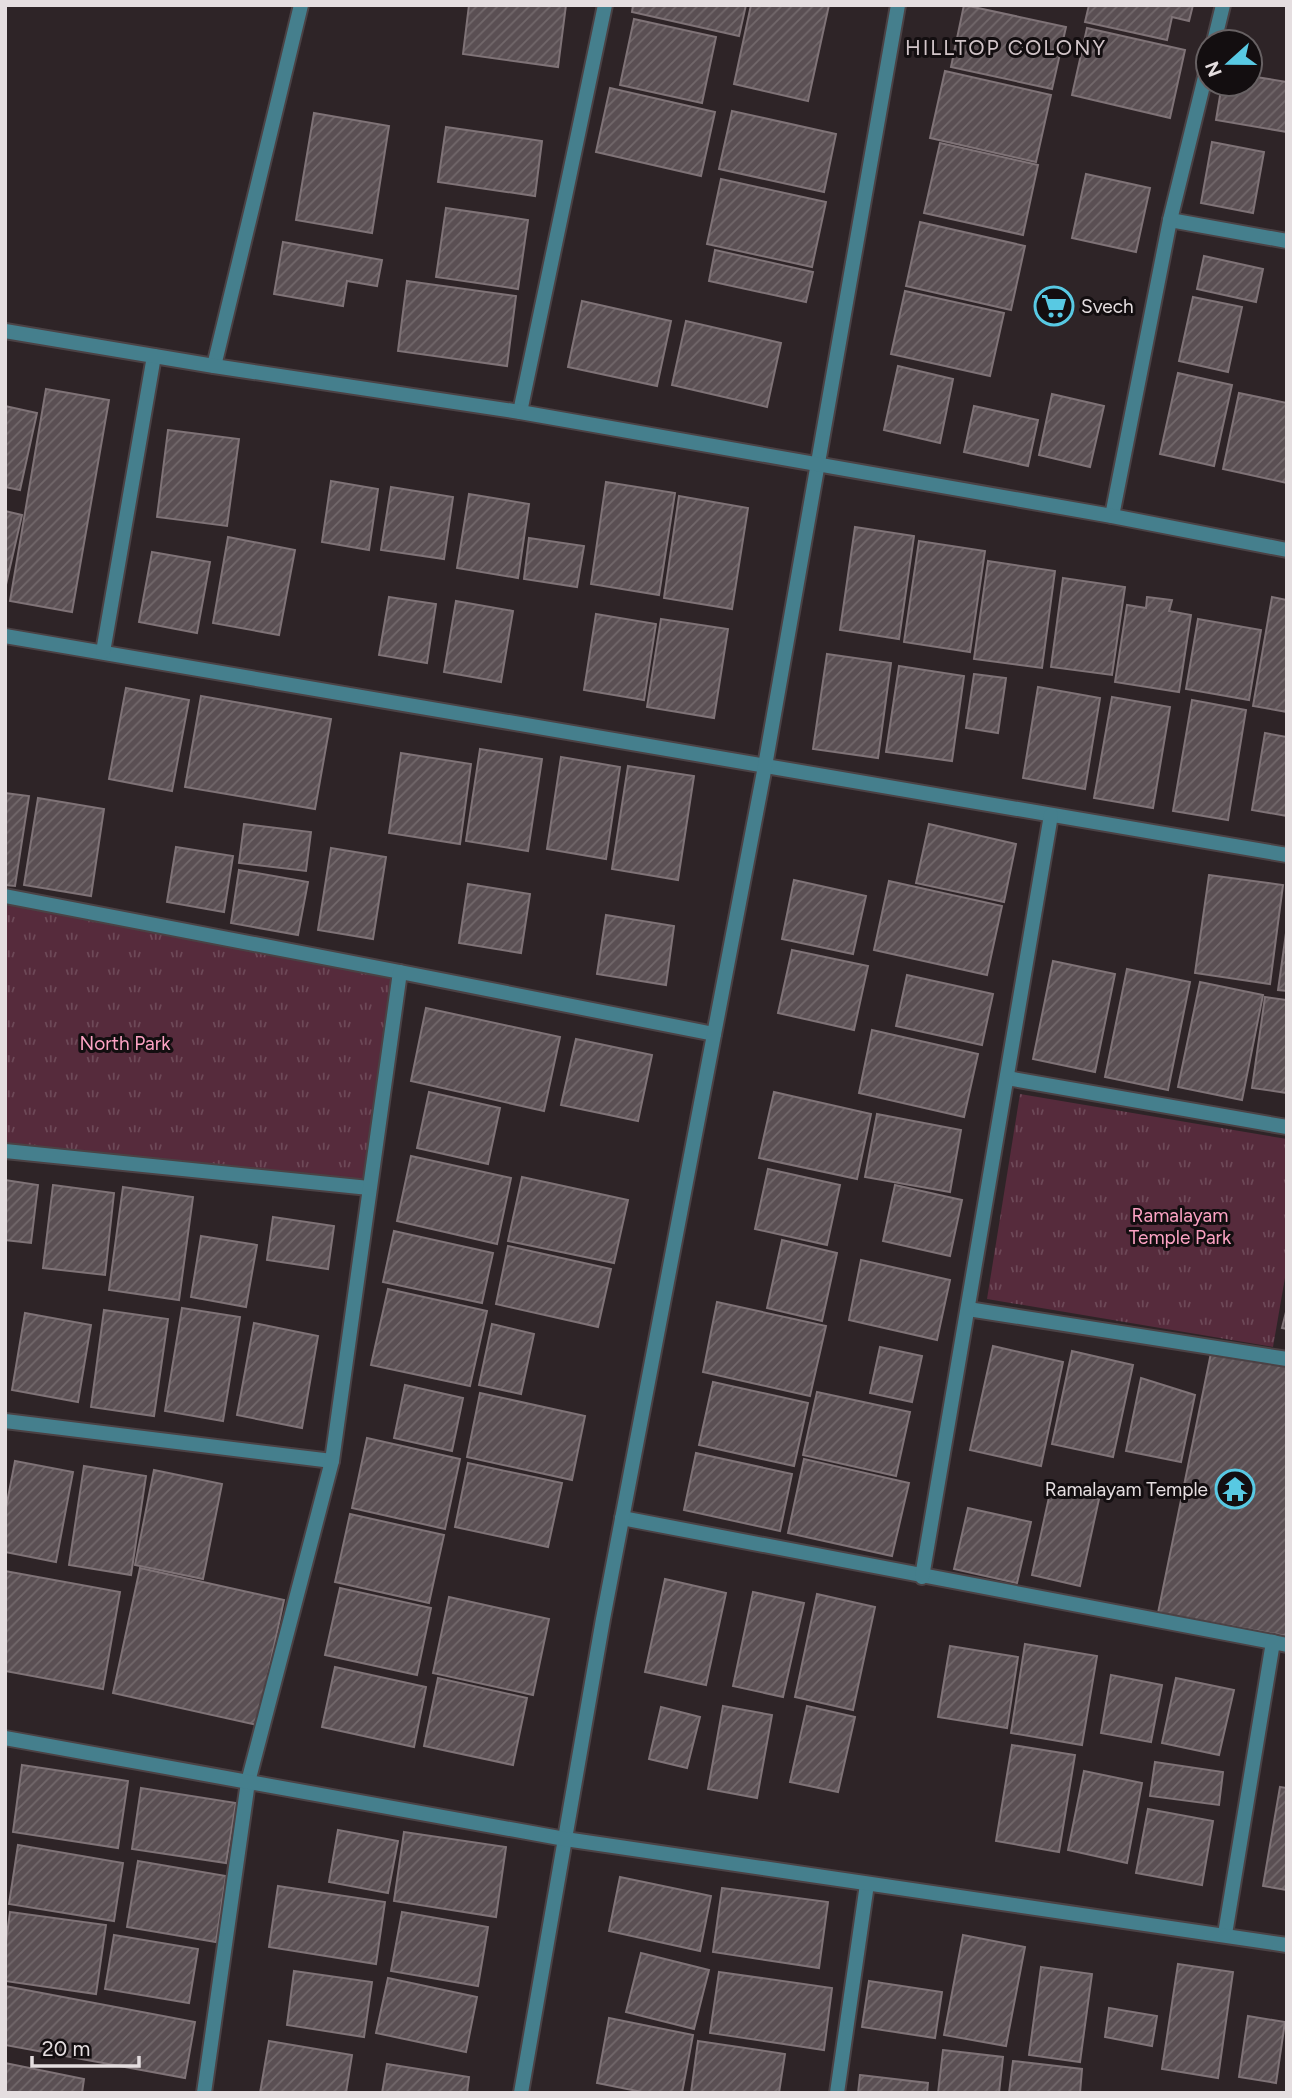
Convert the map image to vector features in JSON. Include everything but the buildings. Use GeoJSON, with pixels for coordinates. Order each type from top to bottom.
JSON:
{"type":"FeatureCollection","features":[{"type":"Feature","properties":{"kind":"street"},"geometry":{"type":"LineString","coordinates":[[214,366],[301,5]]}},
{"type":"Feature","properties":{"kind":"street"},"geometry":{"type":"LineString","coordinates":[[520,412],[605,5]]}},
{"type":"Feature","properties":{"kind":"street"},"geometry":{"type":"LineString","coordinates":[[521,2093],[622,1518],[765,766],[898,5]]}},
{"type":"Feature","properties":{"kind":"street"},"geometry":{"type":"LineString","coordinates":[[1217,28],[1223,5]]}},
{"type":"Feature","properties":{"kind":"street"},"geometry":{"type":"LineString","coordinates":[[1112,516],[1170,219],[1200,98]]}},
{"type":"Feature","properties":{"kind":"street"},"geometry":{"type":"LineString","coordinates":[[1170,219],[1287,241]]}},
{"type":"Feature","properties":{"kind":"street"},"geometry":{"type":"LineString","coordinates":[[5,331],[214,366],[520,412],[1112,516],[1287,550]]}},
{"type":"Feature","properties":{"kind":"street"},"geometry":{"type":"LineString","coordinates":[[103,652],[155,356]]}},
{"type":"Feature","properties":{"kind":"street"},"geometry":{"type":"LineString","coordinates":[[5,636],[1287,855]]}},
{"type":"Feature","properties":{"kind":"street"},"geometry":{"type":"LineString","coordinates":[[922,1577],[1051,815]]}},
{"type":"Feature","properties":{"kind":"street"},"geometry":{"type":"LineString","coordinates":[[5,896],[714,1034]]}},
{"type":"Feature","properties":{"kind":"street"},"geometry":{"type":"LineString","coordinates":[[204,2093],[248,1782],[332,1461],[400,972]]}},
{"type":"Feature","properties":{"kind":"street"},"geometry":{"type":"LineString","coordinates":[[1007,1077],[1287,1126]]}},
{"type":"Feature","properties":{"kind":"street"},"geometry":{"type":"LineString","coordinates":[[5,1151],[369,1188]]}},
{"type":"Feature","properties":{"kind":"street"},"geometry":{"type":"LineString","coordinates":[[968,1308],[1287,1359]]}},
{"type":"Feature","properties":{"kind":"street"},"geometry":{"type":"LineString","coordinates":[[5,1422],[332,1461]]}},
{"type":"Feature","properties":{"kind":"street"},"geometry":{"type":"LineString","coordinates":[[622,1518],[1280,1644],[1225,1934]]}},
{"type":"Feature","properties":{"kind":"street"},"geometry":{"type":"LineString","coordinates":[[5,1738],[565,1839],[1287,1945]]}},
{"type":"Feature","properties":{"kind":"street"},"geometry":{"type":"LineString","coordinates":[[837,2093],[867,1884]]}},
{"type":"Feature","properties":{"kind":"green space","name":"North Park"},"geometry":{"type":"Polygon","coordinates":[[[5,899],[400,972],[369,1188],[5,1151],[5,899]]]}},
{"type":"Feature","properties":{"kind":"green space","name":"Ramalayam Temple Park"},"geometry":{"type":"Polygon","coordinates":[[[1020,1094],[1287,1139],[1287,1266],[1273,1347],[987,1299],[1020,1094]]]}},
{"type":"Feature","properties":{"kind":"place","name":"Svech"},"geometry":{"type":"Point","coordinates":[1054,306]}},
{"type":"Feature","properties":{"kind":"place","name":"Ramalayam Temple"},"geometry":{"type":"Point","coordinates":[1235,1489]}},
{"type":"Feature","properties":{"kind":"district","name":"HILLTOP COLONY"},"geometry":{"type":"Point","coordinates":[1006,48]}}]}
